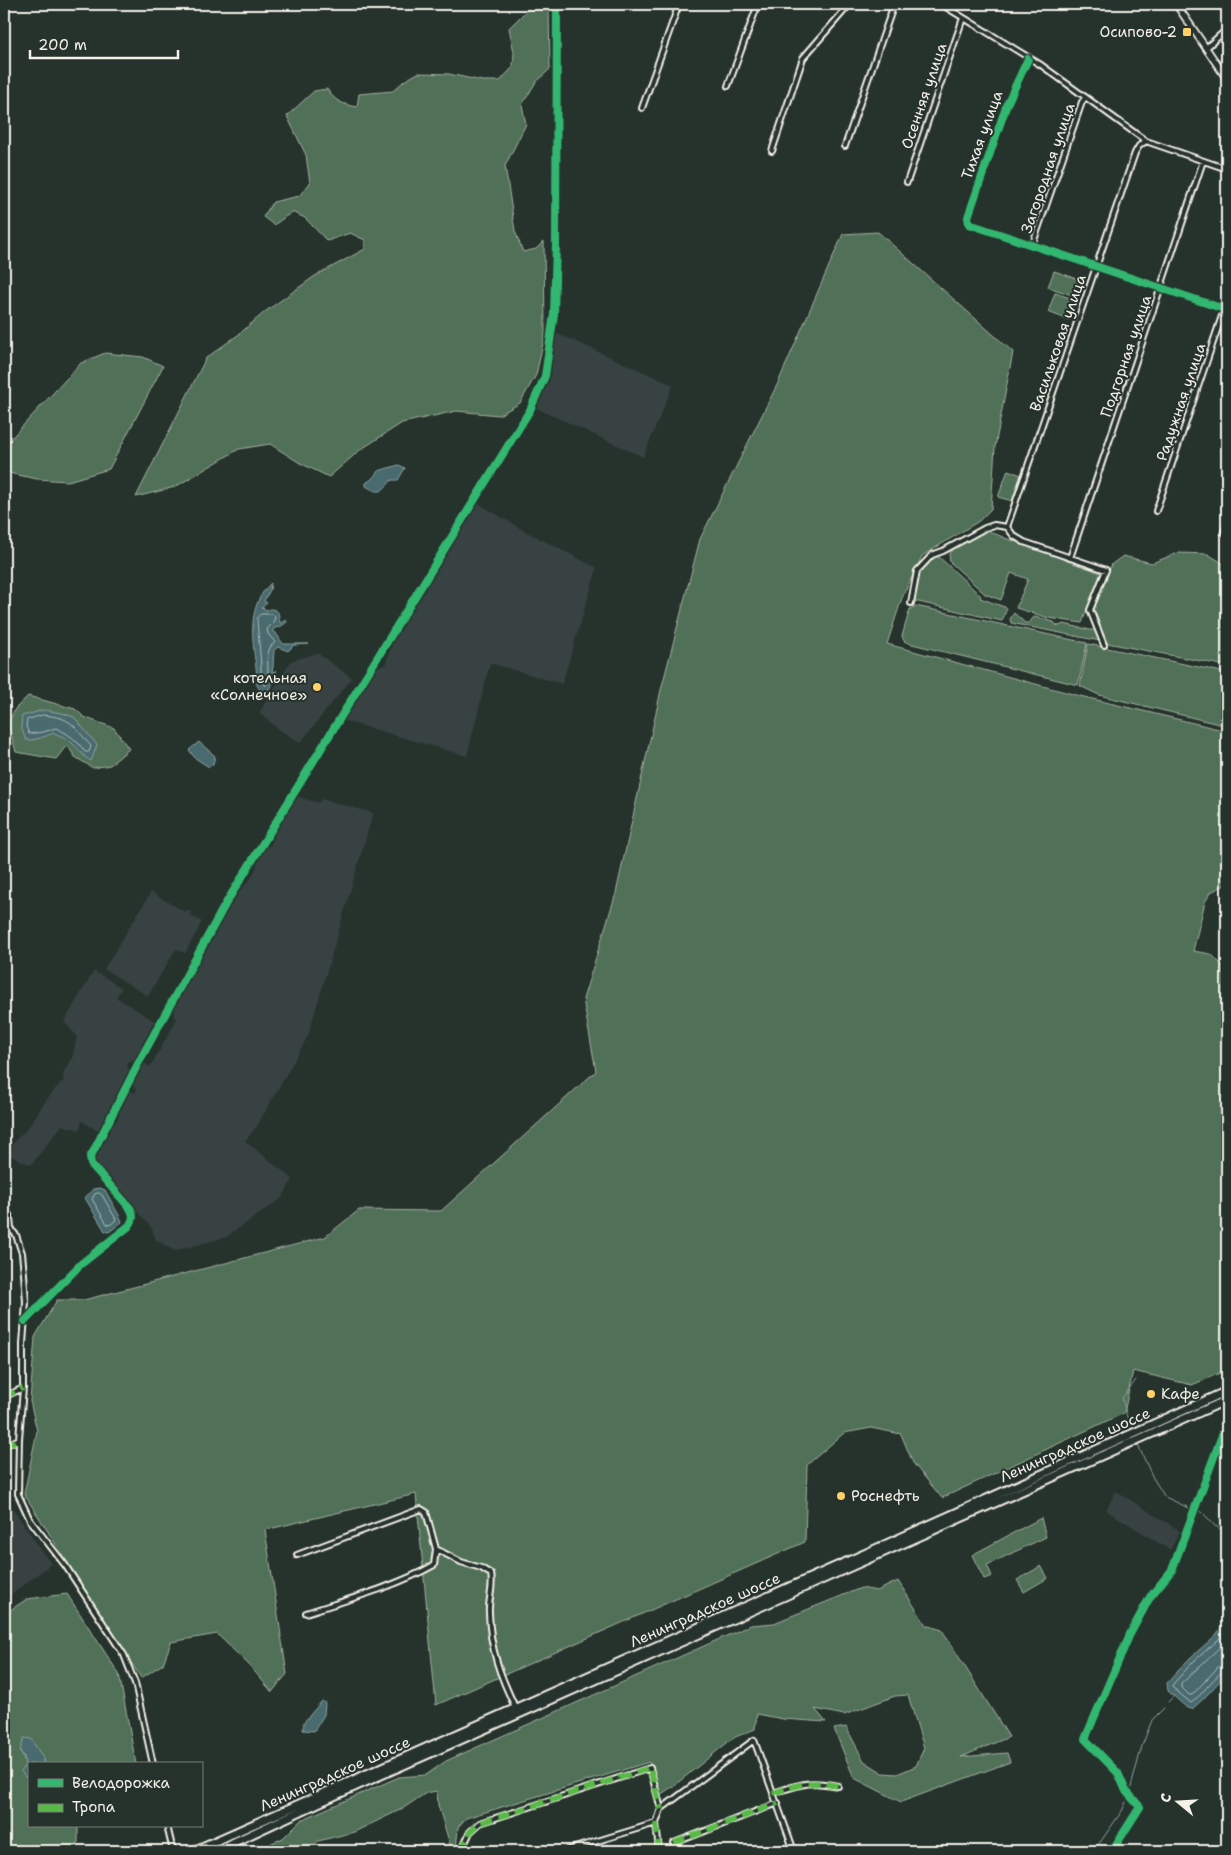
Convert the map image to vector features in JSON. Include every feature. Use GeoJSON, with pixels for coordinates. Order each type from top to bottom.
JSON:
{"type":"FeatureCollection","features":[{"type":"Feature","properties":{"kind":"highway","name":"Ленинградское шоссе"},"geometry":{"type":"LineString","coordinates":[[193,1851],[516,1709],[1227,1391]]}},
{"type":"Feature","properties":{"kind":"highway","name":"Ленинградское шоссе"},"geometry":{"type":"LineString","coordinates":[[215,1851],[1227,1400]]}},
{"type":"Feature","properties":{"kind":"main road"},"geometry":{"type":"LineString","coordinates":[[1176,4],[1227,79]]}},
{"type":"Feature","properties":{"kind":"street"},"geometry":{"type":"LineString","coordinates":[[25,1321],[81,1264],[130,1226],[133,1214],[130,1208],[91,1164],[90,1157],[140,1060],[226,903],[530,410],[545,376],[554,314],[556,254],[556,4]]}},
{"type":"Feature","properties":{"kind":"street"},"geometry":{"type":"LineString","coordinates":[[642,108],[679,4]]}},
{"type":"Feature","properties":{"kind":"street"},"geometry":{"type":"LineString","coordinates":[[728,86],[758,4]]}},
{"type":"Feature","properties":{"kind":"street"},"geometry":{"type":"LineString","coordinates":[[772,151],[803,58],[850,4]]}},
{"type":"Feature","properties":{"kind":"street"},"geometry":{"type":"LineString","coordinates":[[845,146],[894,4]]}},
{"type":"Feature","properties":{"kind":"street"},"geometry":{"type":"LineString","coordinates":[[941,4],[955,11],[1028,59],[1041,65],[1146,141],[1227,169]]}},
{"type":"Feature","properties":{"kind":"street","name":"Осенняя улица"},"geometry":{"type":"LineString","coordinates":[[907,182],[963,18]]}},
{"type":"Feature","properties":{"kind":"street"},"geometry":{"type":"LineString","coordinates":[[1206,48],[1227,29]]}},
{"type":"Feature","properties":{"kind":"street","name":"Тихая улица"},"geometry":{"type":"LineString","coordinates":[[1028,59],[1006,104],[968,217],[968,222],[972,226],[1032,246]]}},
{"type":"Feature","properties":{"kind":"street","name":"Загородная улица"},"geometry":{"type":"LineString","coordinates":[[1032,246],[1085,98]]}},
{"type":"Feature","properties":{"kind":"street","name":"Васильковая улица"},"geometry":{"type":"LineString","coordinates":[[1007,527],[1135,153],[1139,146],[1146,141]]}},
{"type":"Feature","properties":{"kind":"street","name":"Подгорная улица"},"geometry":{"type":"LineString","coordinates":[[1070,558],[1204,161]]}},
{"type":"Feature","properties":{"kind":"street"},"geometry":{"type":"LineString","coordinates":[[1032,246],[1226,310]]}},
{"type":"Feature","properties":{"kind":"street","name":"Радужная улица"},"geometry":{"type":"LineString","coordinates":[[1156,512],[1226,310],[1227,301]]}},
{"type":"Feature","properties":{"kind":"street"},"geometry":{"type":"LineString","coordinates":[[1224,532],[1227,523]]}},
{"type":"Feature","properties":{"kind":"street"},"geometry":{"type":"LineString","coordinates":[[911,603],[917,571],[932,555],[985,528],[994,525],[1007,527],[1019,539],[1106,570],[1090,610],[1104,645]]}},
{"type":"Feature","properties":{"kind":"street"},"geometry":{"type":"LineString","coordinates":[[4,1205],[10,1218],[11,1229],[22,1253],[24,1274],[23,1388],[17,1485],[20,1502],[30,1520],[65,1565],[124,1655],[135,1683],[152,1762]]}},
{"type":"Feature","properties":{"kind":"street"},"geometry":{"type":"LineString","coordinates":[[4,1224],[11,1229]]}},
{"type":"Feature","properties":{"kind":"street"},"geometry":{"type":"LineString","coordinates":[[4,1397],[23,1388]]}},
{"type":"Feature","properties":{"kind":"street"},"geometry":{"type":"LineString","coordinates":[[1112,1851],[1140,1807],[1126,1791],[1118,1773],[1085,1739],[1130,1634],[1150,1598],[1172,1570],[1224,1430],[1227,1413]]}},
{"type":"Feature","properties":{"kind":"street"},"geometry":{"type":"LineString","coordinates":[[4,1446],[19,1439]]}},
{"type":"Feature","properties":{"kind":"street"},"geometry":{"type":"LineString","coordinates":[[298,1555],[421,1509],[426,1512],[436,1549],[434,1565],[420,1573],[360,1596],[306,1613]]}},
{"type":"Feature","properties":{"kind":"street"},"geometry":{"type":"LineString","coordinates":[[436,1549],[491,1574],[493,1583],[488,1610],[494,1655],[516,1709]]}},
{"type":"Feature","properties":{"kind":"street"},"geometry":{"type":"LineString","coordinates":[[659,1851],[656,1823],[661,1809],[754,1740],[794,1851]]}},
{"type":"Feature","properties":{"kind":"street"},"geometry":{"type":"LineString","coordinates":[[462,1851],[470,1832],[480,1823],[650,1768],[661,1809]]}},
{"type":"Feature","properties":{"kind":"street"},"geometry":{"type":"LineString","coordinates":[[773,1793],[808,1782],[838,1786]]}},
{"type":"Feature","properties":{"kind":"street"},"geometry":{"type":"LineString","coordinates":[[674,1843],[778,1803]]}},
{"type":"Feature","properties":{"kind":"street"},"geometry":{"type":"LineString","coordinates":[[565,1851],[656,1823]]}},
{"type":"Feature","properties":{"kind":"street"},"geometry":{"type":"LineString","coordinates":[[168,1828],[174,1851]]}},
{"type":"Feature","properties":{"kind":"shaded area"},"geometry":{"type":"Polygon","coordinates":[[[556,333],[673,385],[643,457],[534,407],[543,386],[548,383],[550,378],[548,375],[556,333]]]}},
{"type":"Feature","properties":{"kind":"shaded area"},"geometry":{"type":"Polygon","coordinates":[[[476,502],[523,530],[597,568],[562,684],[490,663],[467,756],[342,720],[371,672],[376,667],[385,665],[398,628],[449,545],[454,542],[454,536],[476,502]]]}},
{"type":"Feature","properties":{"kind":"shaded area"},"geometry":{"type":"Polygon","coordinates":[[[317,653],[352,678],[300,743],[259,713],[291,661],[317,653]]]}},
{"type":"Feature","properties":{"kind":"shaded area"},"geometry":{"type":"Polygon","coordinates":[[[299,797],[319,803],[321,799],[373,813],[308,1036],[257,1126],[245,1141],[293,1179],[282,1198],[226,1237],[175,1251],[156,1240],[151,1227],[97,1167],[93,1158],[112,1122],[117,1121],[118,1111],[128,1090],[135,1093],[137,1090],[131,1085],[142,1061],[150,1067],[177,1019],[174,1017],[173,1004],[226,907],[252,877],[257,866],[257,859],[265,845],[270,846],[274,838],[272,832],[293,799],[299,797]]]}},
{"type":"Feature","properties":{"kind":"shaded area"},"geometry":{"type":"Polygon","coordinates":[[[151,892],[185,912],[187,910],[191,911],[190,915],[202,922],[185,953],[176,949],[148,996],[104,969],[151,892]]]}},
{"type":"Feature","properties":{"kind":"shaded area"},"geometry":{"type":"Polygon","coordinates":[[[94,971],[122,988],[116,997],[154,1021],[136,1061],[129,1061],[127,1067],[132,1071],[98,1131],[82,1121],[79,1130],[62,1125],[31,1165],[4,1153],[31,1124],[44,1103],[61,1082],[64,1082],[63,1073],[72,1059],[77,1036],[64,1022],[94,971]]]}},
{"type":"Feature","properties":{"kind":"shaded area"},"geometry":{"type":"Polygon","coordinates":[[[1116,1491],[1180,1531],[1170,1550],[1106,1510],[1116,1491]]]}},
{"type":"Feature","properties":{"kind":"shaded area"},"geometry":{"type":"Polygon","coordinates":[[[4,1496],[51,1564],[8,1597],[4,1588],[4,1496]]]}},
{"type":"Feature","properties":{"kind":"green space"},"geometry":{"type":"Polygon","coordinates":[[[533,4],[549,4],[550,69],[536,82],[522,105],[526,124],[505,166],[515,231],[523,252],[536,249],[544,241],[545,334],[536,375],[520,403],[499,415],[456,411],[402,423],[360,450],[329,477],[300,463],[270,444],[239,449],[175,487],[136,497],[206,358],[315,276],[365,249],[365,240],[350,233],[327,241],[305,218],[292,212],[274,225],[263,217],[273,202],[299,196],[310,183],[306,155],[287,116],[314,91],[327,89],[340,102],[357,107],[359,94],[393,91],[404,81],[418,73],[449,74],[482,81],[500,81],[513,67],[514,52],[509,28],[533,4]]]}},
{"type":"Feature","properties":{"kind":"green space"},"geometry":{"type":"Polygon","coordinates":[[[878,232],[1013,352],[995,447],[991,509],[979,521],[922,556],[902,598],[887,644],[1080,696],[1227,731],[1227,884],[1211,892],[1205,902],[1193,951],[1211,954],[1227,970],[1227,1370],[1192,1385],[1133,1371],[1124,1413],[942,1498],[913,1463],[901,1434],[871,1428],[844,1433],[807,1465],[805,1542],[436,1705],[416,1494],[265,1530],[287,1674],[272,1692],[249,1665],[217,1634],[171,1642],[163,1664],[141,1678],[24,1494],[37,1431],[30,1401],[35,1337],[57,1300],[84,1300],[325,1237],[359,1210],[441,1211],[596,1071],[583,999],[616,893],[661,690],[700,539],[778,383],[843,234],[878,232]]]}},
{"type":"Feature","properties":{"kind":"green space"},"geometry":{"type":"Polygon","coordinates":[[[1054,271],[1081,280],[1075,296],[1048,287],[1054,271]]]}},
{"type":"Feature","properties":{"kind":"green space"},"geometry":{"type":"Polygon","coordinates":[[[1055,293],[1076,300],[1069,320],[1048,312],[1055,293]]]}},
{"type":"Feature","properties":{"kind":"green space"},"geometry":{"type":"Polygon","coordinates":[[[105,353],[143,357],[163,366],[109,469],[68,481],[37,479],[4,472],[4,446],[81,363],[105,353]]]}},
{"type":"Feature","properties":{"kind":"green space"},"geometry":{"type":"Polygon","coordinates":[[[1008,470],[1021,475],[1012,501],[998,497],[1008,470]]]}},
{"type":"Feature","properties":{"kind":"green space"},"geometry":{"type":"Polygon","coordinates":[[[987,529],[1005,538],[1101,573],[1082,623],[1049,618],[1016,608],[1028,579],[1011,573],[1001,600],[985,594],[950,562],[949,554],[953,549],[987,529]]]}},
{"type":"Feature","properties":{"kind":"green space"},"geometry":{"type":"Polygon","coordinates":[[[1178,553],[1208,554],[1227,566],[1227,666],[1107,643],[1094,609],[1112,564],[1123,556],[1152,563],[1178,553]]]}},
{"type":"Feature","properties":{"kind":"green space"},"geometry":{"type":"Polygon","coordinates":[[[938,556],[981,596],[980,598],[1007,608],[1002,621],[914,601],[917,580],[922,568],[931,559],[938,556]]]}},
{"type":"Feature","properties":{"kind":"green space"},"geometry":{"type":"Polygon","coordinates":[[[916,606],[1087,643],[1078,685],[908,643],[904,641],[902,636],[910,609],[916,606]]]}},
{"type":"Feature","properties":{"kind":"green space"},"geometry":{"type":"Polygon","coordinates":[[[1014,613],[1025,623],[1029,623],[1034,617],[1054,622],[1059,626],[1064,624],[1096,630],[1100,641],[1011,623],[1010,619],[1014,613]]]}},
{"type":"Feature","properties":{"kind":"green space"},"geometry":{"type":"Polygon","coordinates":[[[1088,644],[1227,673],[1227,726],[1099,695],[1080,686],[1088,644]]]}},
{"type":"Feature","properties":{"kind":"green space"},"geometry":{"type":"Polygon","coordinates":[[[28,696],[75,709],[84,717],[114,728],[129,749],[110,765],[93,768],[75,757],[67,745],[56,759],[16,752],[8,723],[15,709],[28,696]]]}},
{"type":"Feature","properties":{"kind":"green space"},"geometry":{"type":"Polygon","coordinates":[[[1041,1518],[1046,1537],[987,1565],[992,1576],[984,1579],[972,1555],[1041,1518]]]}},
{"type":"Feature","properties":{"kind":"green space"},"geometry":{"type":"Polygon","coordinates":[[[1041,1566],[1048,1578],[1024,1592],[1017,1580],[1041,1566]]]}},
{"type":"Feature","properties":{"kind":"green space"},"geometry":{"type":"Polygon","coordinates":[[[898,1581],[926,1625],[942,1630],[1009,1737],[961,1757],[1007,1753],[1010,1762],[901,1802],[854,1778],[834,1729],[846,1727],[864,1761],[883,1773],[897,1774],[916,1766],[924,1748],[908,1695],[895,1696],[844,1715],[815,1709],[826,1722],[783,1719],[757,1714],[755,1729],[733,1738],[660,1795],[649,1762],[466,1818],[458,1827],[456,1851],[452,1851],[438,1805],[437,1791],[426,1793],[402,1809],[354,1832],[318,1841],[307,1851],[254,1851],[283,1838],[301,1820],[399,1777],[426,1775],[446,1761],[751,1625],[774,1623],[861,1588],[877,1591],[898,1581]]]}},
{"type":"Feature","properties":{"kind":"green space"},"geometry":{"type":"Polygon","coordinates":[[[67,1594],[119,1674],[136,1762],[43,1762],[43,1758],[20,1751],[24,1761],[25,1777],[28,1776],[28,1828],[78,1828],[78,1842],[75,1851],[35,1848],[31,1851],[4,1850],[4,1614],[27,1599],[67,1594]]]}},
{"type":"Feature","properties":{"kind":"water"},"geometry":{"type":"Polygon","coordinates":[[[399,465],[405,468],[398,480],[392,480],[380,491],[374,491],[366,486],[366,483],[378,471],[399,465]]]}},
{"type":"Feature","properties":{"kind":"water"},"geometry":{"type":"Polygon","coordinates":[[[271,583],[270,590],[264,601],[267,603],[261,608],[276,611],[280,623],[286,620],[287,622],[272,631],[276,633],[283,644],[309,644],[294,645],[288,651],[278,647],[274,650],[272,672],[276,670],[270,688],[262,696],[256,682],[253,622],[258,602],[263,592],[271,583]]]}},
{"type":"Feature","properties":{"kind":"water"},"geometry":{"type":"Polygon","coordinates":[[[44,710],[74,717],[97,745],[91,761],[68,740],[54,733],[37,739],[26,740],[21,727],[22,716],[44,710]]]}},
{"type":"Feature","properties":{"kind":"water"},"geometry":{"type":"Polygon","coordinates":[[[199,742],[215,756],[213,764],[209,767],[195,758],[189,750],[199,742]]]}},
{"type":"Feature","properties":{"kind":"water"},"geometry":{"type":"Polygon","coordinates":[[[100,1188],[105,1190],[122,1222],[109,1232],[105,1231],[85,1198],[93,1189],[100,1188]]]}},
{"type":"Feature","properties":{"kind":"water"},"geometry":{"type":"Polygon","coordinates":[[[1227,1620],[1227,1674],[1197,1705],[1192,1709],[1187,1708],[1168,1691],[1167,1683],[1190,1658],[1215,1636],[1227,1620]]]}},
{"type":"Feature","properties":{"kind":"water"},"geometry":{"type":"Polygon","coordinates":[[[322,1701],[325,1703],[324,1715],[314,1731],[303,1730],[304,1722],[322,1701]]]}},
{"type":"Feature","properties":{"kind":"water"},"geometry":{"type":"Polygon","coordinates":[[[24,1738],[31,1739],[43,1758],[43,1762],[28,1762],[28,1776],[25,1777],[21,1771],[25,1765],[24,1757],[20,1751],[24,1738]]]}},
{"type":"Feature","properties":{"kind":"waterway"},"geometry":{"type":"LineString","coordinates":[[1129,1424],[1122,1398],[1136,1380]]}},
{"type":"Feature","properties":{"kind":"waterway"},"geometry":{"type":"LineString","coordinates":[[1138,1445],[1153,1478],[1165,1497],[1191,1509]]}},
{"type":"Feature","properties":{"kind":"waterway"},"geometry":{"type":"LineString","coordinates":[[1199,1511],[1215,1526],[1227,1532]]}},
{"type":"Feature","properties":{"kind":"waterway"},"geometry":{"type":"LineString","coordinates":[[1168,1702],[1174,1696]]}},
{"type":"Feature","properties":{"kind":"waterway"},"geometry":{"type":"LineString","coordinates":[[1130,1791],[1142,1746],[1152,1720],[1164,1708]]}},
{"type":"Feature","properties":{"kind":"waterway"},"geometry":{"type":"LineString","coordinates":[[1094,1851],[1122,1811],[1126,1802]]}},
{"type":"Feature","properties":{"kind":"marked path"},"geometry":{"type":"LineString","coordinates":[[4,1397],[23,1388]]}},
{"type":"Feature","properties":{"kind":"marked path"},"geometry":{"type":"LineString","coordinates":[[4,1446],[19,1439]]}},
{"type":"Feature","properties":{"kind":"marked path"},"geometry":{"type":"LineString","coordinates":[[461,1851],[470,1832],[480,1823],[650,1768],[661,1809]]}},
{"type":"Feature","properties":{"kind":"marked path"},"geometry":{"type":"LineString","coordinates":[[773,1793],[812,1783],[838,1786]]}},
{"type":"Feature","properties":{"kind":"marked path"},"geometry":{"type":"LineString","coordinates":[[674,1843],[778,1803]]}},
{"type":"Feature","properties":{"kind":"marked path"},"geometry":{"type":"LineString","coordinates":[[656,1823],[659,1851]]}},
{"type":"Feature","properties":{"kind":"cycle path"},"geometry":{"type":"LineString","coordinates":[[25,1321],[81,1264],[131,1224],[133,1217],[130,1208],[91,1164],[90,1157],[140,1060],[226,903],[530,410],[545,376],[554,314],[557,4]]}},
{"type":"Feature","properties":{"kind":"cycle path"},"geometry":{"type":"LineString","coordinates":[[1028,59],[1007,104],[968,217],[969,224],[1227,310]]}},
{"type":"Feature","properties":{"kind":"cycle path"},"geometry":{"type":"LineString","coordinates":[[1112,1851],[1140,1807],[1126,1791],[1118,1773],[1085,1739],[1130,1634],[1150,1597],[1172,1570],[1224,1430],[1227,1413]]}},
{"type":"Feature","properties":{"kind":"place","name":"Осипово-2"},"geometry":{"type":"Point","coordinates":[1187,32]}},
{"type":"Feature","properties":{"kind":"place","name":"котельная «Солнечное»"},"geometry":{"type":"Point","coordinates":[317,687]}},
{"type":"Feature","properties":{"kind":"place","name":"Кафе"},"geometry":{"type":"Point","coordinates":[1151,1394]}},
{"type":"Feature","properties":{"kind":"place","name":"Роснефть"},"geometry":{"type":"Point","coordinates":[841,1496]}}]}
